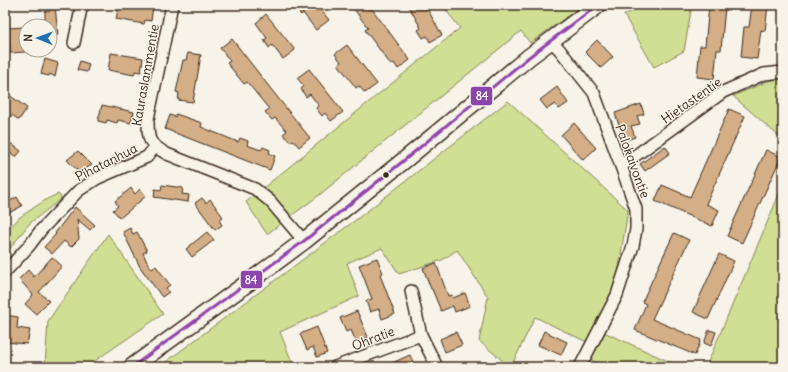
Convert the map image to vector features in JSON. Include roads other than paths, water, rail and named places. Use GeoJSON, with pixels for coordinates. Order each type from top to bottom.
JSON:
{"type":"FeatureCollection","features":[{"type":"Feature","properties":{"kind":"main road"},"geometry":{"type":"LineString","coordinates":[[132,367],[304,241],[529,57],[598,5]]}},
{"type":"Feature","properties":{"kind":"street"},"geometry":{"type":"LineString","coordinates":[[74,43],[81,9],[84,5]]}},
{"type":"Feature","properties":{"kind":"street","name":"Kauraslammentie"},"geometry":{"type":"LineString","coordinates":[[155,148],[148,138],[148,119],[172,5]]}},
{"type":"Feature","properties":{"kind":"street","name":"Palokaivontie"},"geometry":{"type":"LineString","coordinates":[[551,41],[594,93],[636,209],[636,229],[633,246],[617,295],[580,367]]}},
{"type":"Feature","properties":{"kind":"street","name":"Hietastentie"},"geometry":{"type":"LineString","coordinates":[[621,166],[723,92],[764,74],[783,72]]}},
{"type":"Feature","properties":{"kind":"street"},"geometry":{"type":"LineString","coordinates":[[155,148],[255,189],[270,201],[304,241]]}},
{"type":"Feature","properties":{"kind":"street","name":"Pihatanhua"},"geometry":{"type":"LineString","coordinates":[[5,272],[29,246],[41,230],[78,191],[98,178],[147,157],[155,148]]}},
{"type":"Feature","properties":{"kind":"street"},"geometry":{"type":"LineString","coordinates":[[411,291],[421,334],[437,367]]}},
{"type":"Feature","properties":{"kind":"street","name":"Ohratie"},"geometry":{"type":"LineString","coordinates":[[335,367],[421,334]]}}]}
